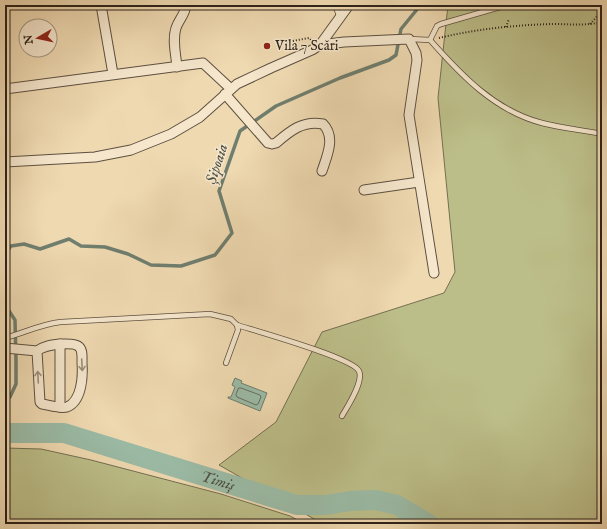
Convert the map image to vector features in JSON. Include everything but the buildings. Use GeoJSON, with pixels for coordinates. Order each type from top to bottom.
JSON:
{"type":"FeatureCollection","features":[{"type":"Feature","properties":{"kind":"street"},"geometry":{"type":"LineString","coordinates":[[101,5],[113,74]]}},
{"type":"Feature","properties":{"kind":"street"},"geometry":{"type":"LineString","coordinates":[[177,67],[174,39],[175,29],[185,13],[186,5]]}},
{"type":"Feature","properties":{"kind":"street"},"geometry":{"type":"LineString","coordinates":[[5,162],[95,157],[131,150],[158,140],[190,124],[228,92],[249,78],[320,45],[349,5]]}},
{"type":"Feature","properties":{"kind":"street"},"geometry":{"type":"LineString","coordinates":[[320,45],[344,42],[407,39],[416,54],[417,60],[409,115],[434,273]]}},
{"type":"Feature","properties":{"kind":"street"},"geometry":{"type":"LineString","coordinates":[[5,89],[203,63],[228,92],[234,104],[268,143],[276,144],[294,129],[306,124],[316,122],[323,124],[330,134],[330,144],[322,171]]}},
{"type":"Feature","properties":{"kind":"street"},"geometry":{"type":"LineString","coordinates":[[364,190],[419,182]]}},
{"type":"Feature","properties":{"kind":"street"},"geometry":{"type":"LineString","coordinates":[[60,344],[60,407]]}},
{"type":"Feature","properties":{"kind":"street"},"geometry":{"type":"LineString","coordinates":[[5,348],[37,351],[42,347],[60,344],[72,344],[80,347],[83,372],[81,387],[74,401],[68,407],[42,404],[40,402],[37,351]]}},
{"type":"Feature","properties":{"kind":"lane"},"geometry":{"type":"LineString","coordinates":[[335,5],[340,18]]}},
{"type":"Feature","properties":{"kind":"lane"},"geometry":{"type":"LineString","coordinates":[[430,40],[437,26],[441,24],[507,5]]}},
{"type":"Feature","properties":{"kind":"lane"},"geometry":{"type":"LineString","coordinates":[[407,39],[430,40],[456,69],[480,91],[502,107],[541,123],[602,134]]}},
{"type":"Feature","properties":{"kind":"lane"},"geometry":{"type":"LineString","coordinates":[[5,338],[19,335],[50,323],[210,314],[231,319],[237,325],[338,358],[355,367],[359,371],[360,378],[358,386],[342,416]]}},
{"type":"Feature","properties":{"kind":"lane"},"geometry":{"type":"LineString","coordinates":[[226,363],[238,330],[237,325]]}},
{"type":"Feature","properties":{"kind":"path"},"geometry":{"type":"LineString","coordinates":[[590,25],[602,11]]}},
{"type":"Feature","properties":{"kind":"path"},"geometry":{"type":"LineString","coordinates":[[506,27],[509,19]]}},
{"type":"Feature","properties":{"kind":"path"},"geometry":{"type":"LineString","coordinates":[[430,40],[458,33],[506,27],[552,24],[590,25],[602,22]]}},
{"type":"Feature","properties":{"kind":"path"},"geometry":{"type":"LineString","coordinates":[[287,42],[309,38],[320,45]]}},
{"type":"Feature","properties":{"kind":"green space"},"geometry":{"type":"Polygon","coordinates":[[[448,5],[602,5],[602,524],[323,524],[219,465],[276,422],[322,332],[444,293],[455,272],[438,98],[448,5]]]}},
{"type":"Feature","properties":{"kind":"green space"},"geometry":{"type":"Polygon","coordinates":[[[5,448],[41,449],[91,460],[221,494],[290,516],[305,524],[5,524],[5,448]]]}},
{"type":"Feature","properties":{"kind":"water"},"geometry":{"type":"Polygon","coordinates":[[[235,378],[242,381],[241,383],[267,393],[260,411],[228,398],[231,397],[235,387],[232,385],[235,378]]]}},
{"type":"Feature","properties":{"kind":"waterway","name":"Șipoaia"},"geometry":{"type":"LineString","coordinates":[[5,254],[11,246],[24,244],[40,249],[69,239],[81,246],[105,247],[128,254],[151,265],[181,266],[215,255],[232,233],[219,191],[240,131],[276,106],[340,78],[389,60],[396,55],[401,29],[419,7],[423,5]]}},
{"type":"Feature","properties":{"kind":"waterway","name":"Șipoaia"},"geometry":{"type":"LineString","coordinates":[[5,305],[15,320],[16,360],[16,384],[10,397],[5,400]]}},
{"type":"Feature","properties":{"kind":"waterway","name":"Timiș"},"geometry":{"type":"LineString","coordinates":[[5,433],[64,433],[297,505],[326,505],[350,501],[376,500],[397,505],[429,524]]}},
{"type":"Feature","properties":{"kind":"place","name":"Vila 7 Scări"},"geometry":{"type":"Point","coordinates":[267,46]}}]}
